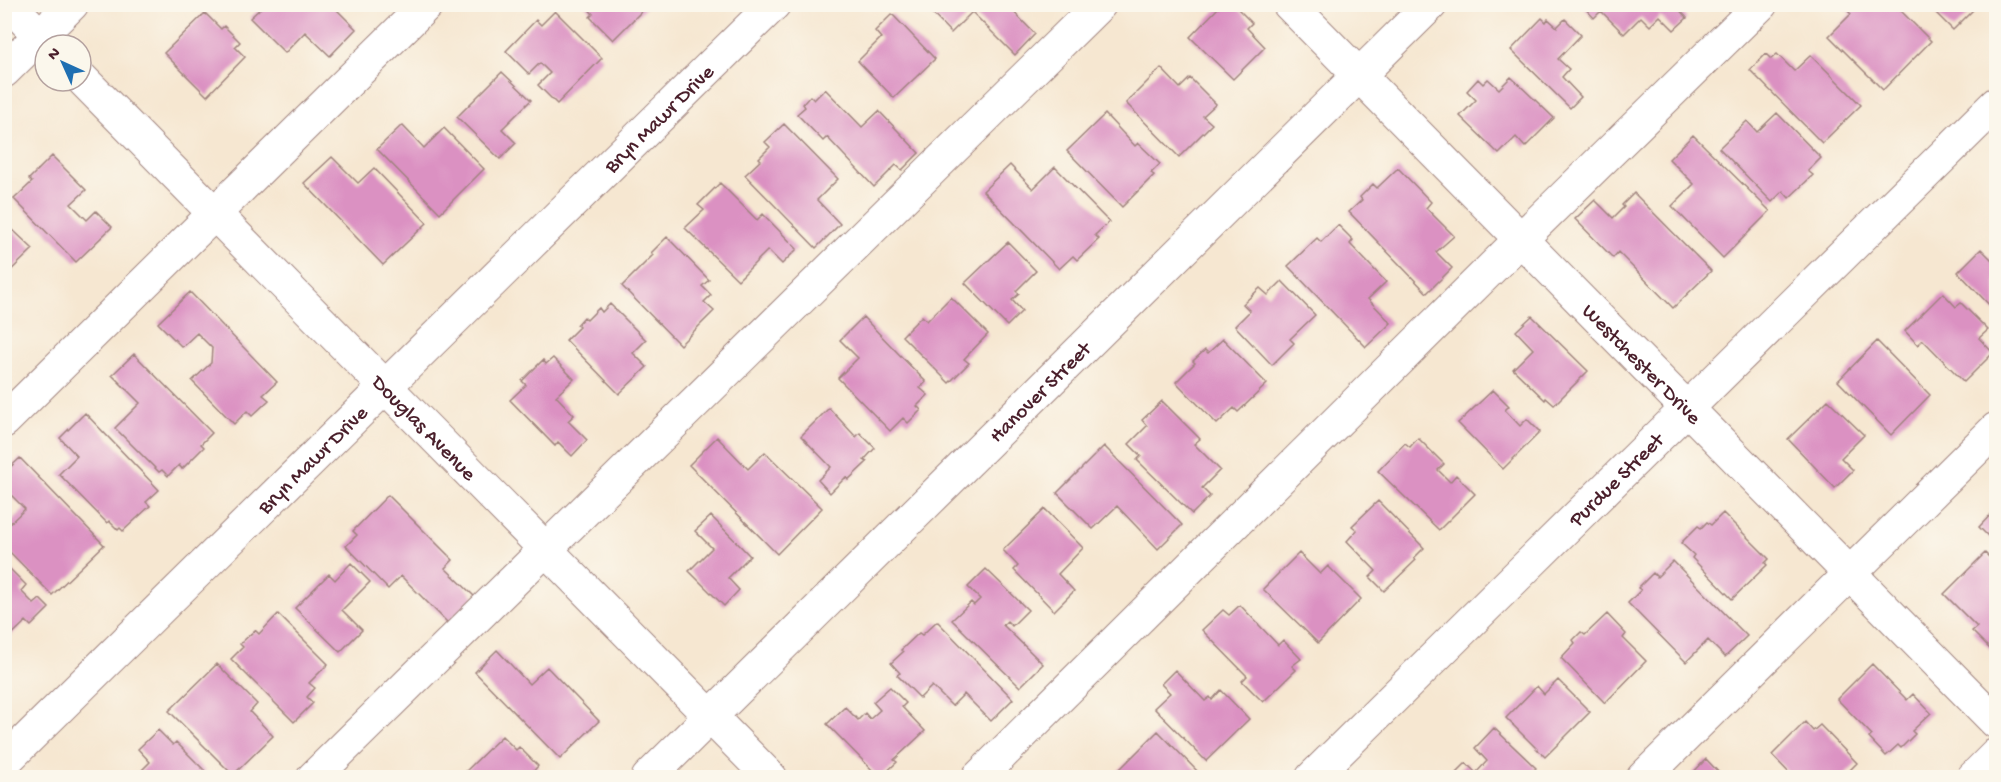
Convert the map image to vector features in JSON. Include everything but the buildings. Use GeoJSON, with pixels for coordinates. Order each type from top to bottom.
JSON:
{"type":"FeatureCollection","features":[{"type":"Feature","properties":{"kind":"street"},"geometry":{"type":"LineString","coordinates":[[9,4],[36,33]]}},
{"type":"Feature","properties":{"kind":"street"},"geometry":{"type":"LineString","coordinates":[[50,33],[72,4]]}},
{"type":"Feature","properties":{"kind":"street"},"geometry":{"type":"LineString","coordinates":[[4,421],[427,4]]}},
{"type":"Feature","properties":{"kind":"street","name":"Bryn Mawr Drive"},"geometry":{"type":"LineString","coordinates":[[4,762],[774,4]]}},
{"type":"Feature","properties":{"kind":"street"},"geometry":{"type":"LineString","coordinates":[[313,777],[1100,4]]}},
{"type":"Feature","properties":{"kind":"street","name":"Westchester Drive"},"geometry":{"type":"LineString","coordinates":[[1289,4],[1996,722]]}},
{"type":"Feature","properties":{"kind":"street","name":"Hanover Street"},"geometry":{"type":"LineString","coordinates":[[648,777],[1431,4]]}},
{"type":"Feature","properties":{"kind":"street"},"geometry":{"type":"LineString","coordinates":[[978,777],[1761,4]]}},
{"type":"Feature","properties":{"kind":"street"},"geometry":{"type":"LineString","coordinates":[[4,71],[33,49]]}},
{"type":"Feature","properties":{"kind":"street","name":"Douglas Avenue"},"geometry":{"type":"LineString","coordinates":[[93,90],[771,777]]}},
{"type":"Feature","properties":{"kind":"street","name":"Purdue Street"},"geometry":{"type":"LineString","coordinates":[[1312,777],[1996,104]]}},
{"type":"Feature","properties":{"kind":"street"},"geometry":{"type":"LineString","coordinates":[[1643,777],[1996,429]]}},
{"type":"Feature","properties":{"kind":"street"},"geometry":{"type":"LineString","coordinates":[[1973,777],[1996,755]]}}]}
